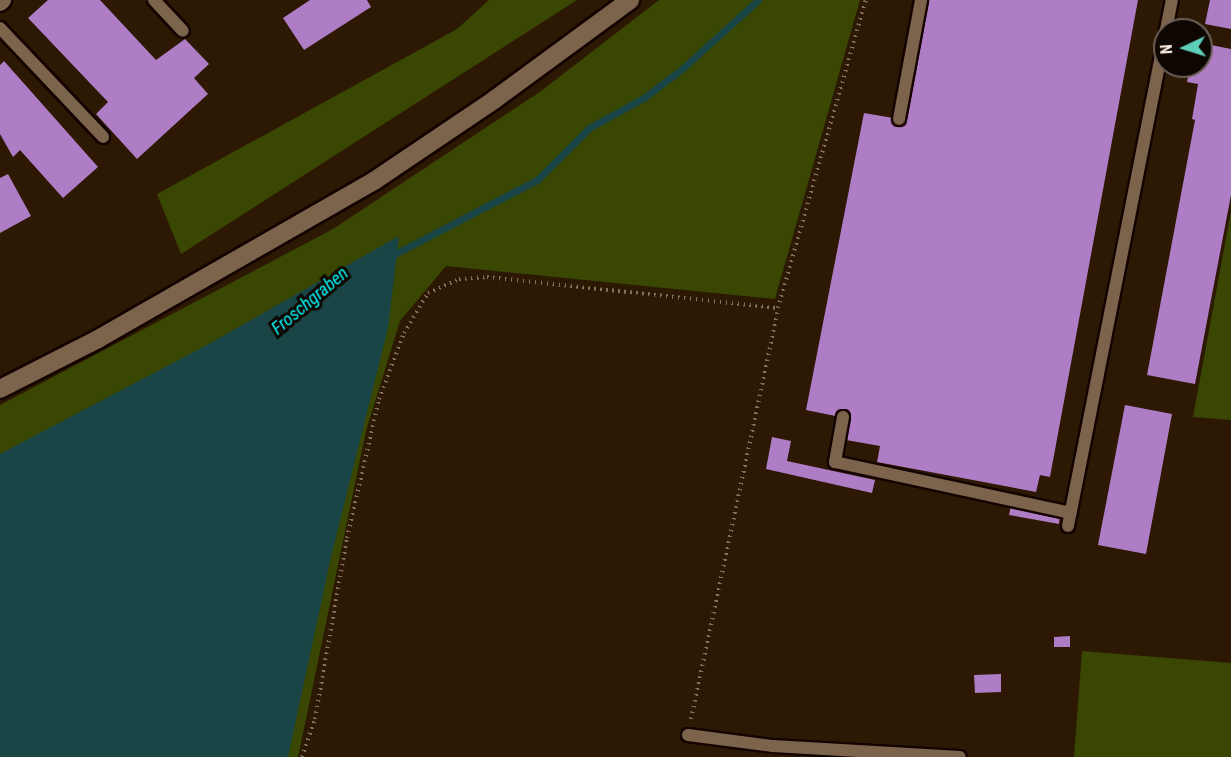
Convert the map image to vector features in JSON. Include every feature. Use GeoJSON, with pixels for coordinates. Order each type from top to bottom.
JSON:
{"type":"FeatureCollection","features":[{"type":"Feature","properties":{"kind":"main road"},"geometry":{"type":"LineString","coordinates":[[0,390],[119,327],[374,180],[494,100],[630,0]]}},
{"type":"Feature","properties":{"kind":"lane"},"geometry":{"type":"LineString","coordinates":[[154,0],[183,31]]}},
{"type":"Feature","properties":{"kind":"lane"},"geometry":{"type":"LineString","coordinates":[[899,119],[921,0]]}},
{"type":"Feature","properties":{"kind":"lane"},"geometry":{"type":"LineString","coordinates":[[1168,18],[1172,0]]}},
{"type":"Feature","properties":{"kind":"lane"},"geometry":{"type":"LineString","coordinates":[[0,28],[103,138]]}},
{"type":"Feature","properties":{"kind":"lane"},"geometry":{"type":"LineString","coordinates":[[843,417],[835,462],[1069,520],[1156,78]]}},
{"type":"Feature","properties":{"kind":"lane"},"geometry":{"type":"LineString","coordinates":[[688,735],[773,747],[960,757]]}},
{"type":"Feature","properties":{"kind":"path"},"geometry":{"type":"LineString","coordinates":[[688,735],[778,308],[866,0]]}},
{"type":"Feature","properties":{"kind":"path"},"geometry":{"type":"LineString","coordinates":[[303,757],[315,719],[347,538],[379,399],[404,333],[428,293],[459,279],[487,277],[778,308]]}},
{"type":"Feature","properties":{"kind":"green space"},"geometry":{"type":"Polygon","coordinates":[[[489,0],[577,0],[181,254],[157,194],[457,29],[489,0]]]}},
{"type":"Feature","properties":{"kind":"green space"},"geometry":{"type":"Polygon","coordinates":[[[659,0],[860,0],[775,299],[446,266],[400,321],[366,431],[298,757],[0,757],[0,405],[333,229],[541,91],[659,0]]]}},
{"type":"Feature","properties":{"kind":"green space"},"geometry":{"type":"Polygon","coordinates":[[[1231,211],[1231,420],[1193,417],[1231,211]]]}},
{"type":"Feature","properties":{"kind":"green space"},"geometry":{"type":"Polygon","coordinates":[[[1082,651],[1231,663],[1231,757],[1074,757],[1082,651]]]}},
{"type":"Feature","properties":{"kind":"water"},"geometry":{"type":"Polygon","coordinates":[[[399,236],[388,328],[331,557],[288,757],[0,757],[0,454],[207,345],[399,236]]]}},
{"type":"Feature","properties":{"kind":"building"},"geometry":{"type":"Polygon","coordinates":[[[48,0],[100,0],[156,60],[185,39],[209,64],[194,78],[208,94],[137,159],[96,114],[108,102],[28,18],[48,0]]]}},
{"type":"Feature","properties":{"kind":"building"},"geometry":{"type":"Polygon","coordinates":[[[310,0],[367,0],[371,7],[304,50],[283,18],[310,0]]]}},
{"type":"Feature","properties":{"kind":"building"},"geometry":{"type":"Polygon","coordinates":[[[928,0],[1138,0],[1050,477],[1040,475],[1036,492],[877,462],[880,446],[846,440],[850,419],[806,410],[864,113],[905,120],[928,0]]]}},
{"type":"Feature","properties":{"kind":"building"},"geometry":{"type":"Polygon","coordinates":[[[1210,0],[1231,0],[1231,29],[1213,26],[1213,18],[1206,18],[1210,0]]]}},
{"type":"Feature","properties":{"kind":"building"},"geometry":{"type":"Polygon","coordinates":[[[1213,45],[1231,49],[1231,195],[1195,384],[1147,375],[1195,120],[1192,119],[1198,84],[1187,82],[1188,78],[1213,78],[1213,45]]]}},
{"type":"Feature","properties":{"kind":"building"},"geometry":{"type":"Polygon","coordinates":[[[4,61],[98,167],[63,198],[20,150],[13,157],[0,134],[0,65],[4,61]]]}},
{"type":"Feature","properties":{"kind":"building"},"geometry":{"type":"Polygon","coordinates":[[[8,174],[31,216],[0,233],[0,178],[8,174]]]}},
{"type":"Feature","properties":{"kind":"building"},"geometry":{"type":"Polygon","coordinates":[[[1125,405],[1172,414],[1146,554],[1098,545],[1125,405]]]}},
{"type":"Feature","properties":{"kind":"building"},"geometry":{"type":"Polygon","coordinates":[[[772,437],[791,441],[787,461],[875,480],[872,493],[766,469],[772,437]]]}},
{"type":"Feature","properties":{"kind":"building"},"geometry":{"type":"Polygon","coordinates":[[[1011,505],[1060,514],[1059,524],[1009,515],[1011,505]]]}},
{"type":"Feature","properties":{"kind":"building"},"geometry":{"type":"Polygon","coordinates":[[[1070,636],[1070,647],[1054,647],[1054,637],[1070,636]]]}},
{"type":"Feature","properties":{"kind":"building"},"geometry":{"type":"Polygon","coordinates":[[[1001,674],[1001,692],[975,693],[974,675],[1001,674]]]}},
{"type":"Feature","properties":{"kind":"waterway","name":"Froschgraben"},"geometry":{"type":"LineString","coordinates":[[389,257],[537,180],[589,128],[645,97],[683,68],[758,0]]}}]}
